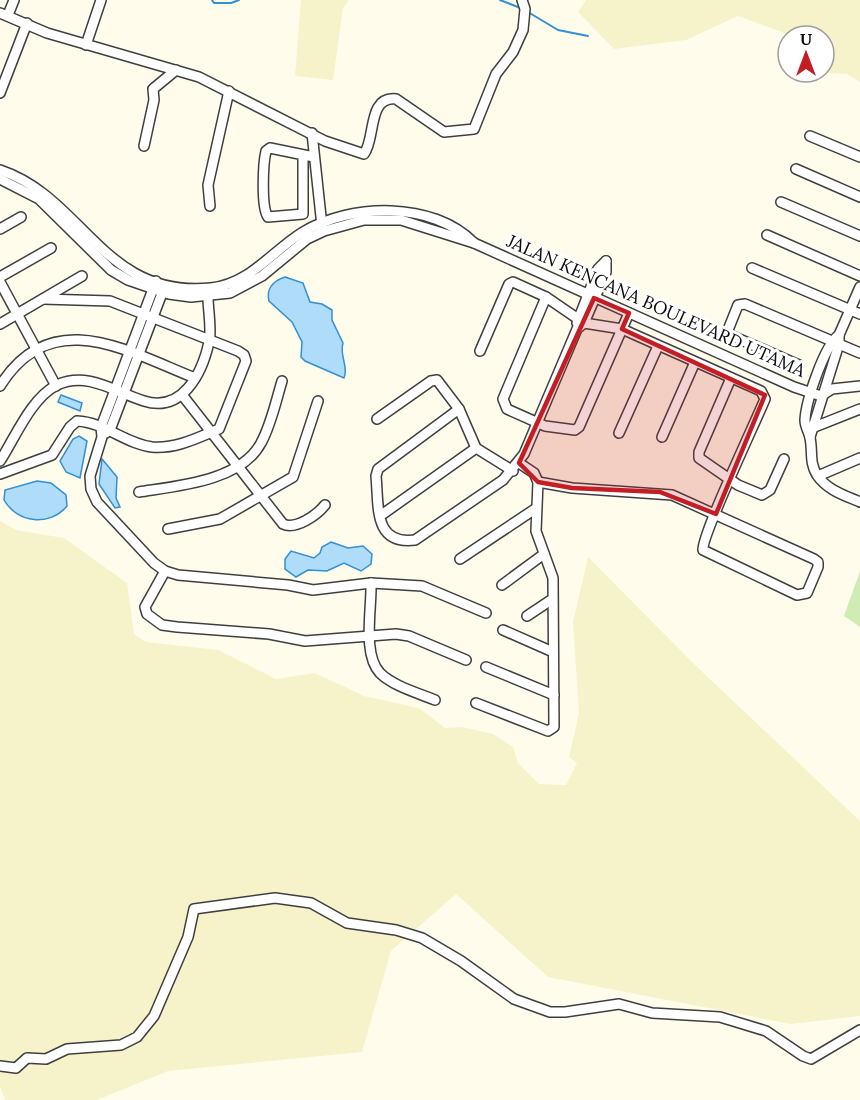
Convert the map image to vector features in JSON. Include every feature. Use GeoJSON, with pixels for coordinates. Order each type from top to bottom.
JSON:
{"type":"FeatureCollection","features":[{"type":"Feature","properties":{"kind":"street"},"geometry":{"type":"LineString","coordinates":[[14,0],[4,14],[86,45],[176,70],[229,91],[325,141],[364,154],[378,107],[383,100],[388,98],[396,99],[444,132],[474,129],[496,74],[513,52],[523,30],[524,7]]}},
{"type":"Feature","properties":{"kind":"street"},"geometry":{"type":"LineString","coordinates":[[86,45],[101,2]]}},
{"type":"Feature","properties":{"kind":"street"},"geometry":{"type":"LineString","coordinates":[[0,93],[27,24]]}},
{"type":"Feature","properties":{"kind":"street"},"geometry":{"type":"LineString","coordinates":[[144,146],[154,100],[153,89],[176,70]]}},
{"type":"Feature","properties":{"kind":"street"},"geometry":{"type":"LineString","coordinates":[[210,206],[208,185],[229,91]]}},
{"type":"Feature","properties":{"kind":"street"},"geometry":{"type":"LineString","coordinates":[[312,133],[322,227]]}},
{"type":"Feature","properties":{"kind":"street"},"geometry":{"type":"LineString","coordinates":[[810,136],[860,157]]}},
{"type":"Feature","properties":{"kind":"street"},"geometry":{"type":"LineString","coordinates":[[303,155],[303,214],[268,217],[265,209],[263,166],[266,151],[270,148],[314,157]]}},
{"type":"Feature","properties":{"kind":"street"},"geometry":{"type":"LineString","coordinates":[[796,169],[860,197]]}},
{"type":"Feature","properties":{"kind":"street","name":"JALAN KENCANA BOULEVARD UTAMA"},"geometry":{"type":"LineString","coordinates":[[0,170],[30,182],[45,192],[116,263],[159,286],[192,288],[228,285],[250,274],[303,232],[364,220],[401,220],[474,243],[811,393],[821,396],[832,389],[860,386]]}},
{"type":"Feature","properties":{"kind":"street","name":"JALAN KENCANA BOULEVARD UTAMA"},"geometry":{"type":"LineString","coordinates":[[0,179],[39,199],[111,270],[191,297],[230,293],[247,286],[322,227]]}},
{"type":"Feature","properties":{"kind":"street"},"geometry":{"type":"LineString","coordinates":[[781,202],[860,236]]}},
{"type":"Feature","properties":{"kind":"street"},"geometry":{"type":"LineString","coordinates":[[0,229],[21,217]]}},
{"type":"Feature","properties":{"kind":"street"},"geometry":{"type":"LineString","coordinates":[[767,235],[860,276]]}},
{"type":"Feature","properties":{"kind":"street"},"geometry":{"type":"LineString","coordinates":[[0,277],[51,248]]}},
{"type":"Feature","properties":{"kind":"street"},"geometry":{"type":"LineString","coordinates":[[752,268],[860,314]]}},
{"type":"Feature","properties":{"kind":"street"},"geometry":{"type":"LineString","coordinates":[[0,324],[82,276]]}},
{"type":"Feature","properties":{"kind":"street"},"geometry":{"type":"LineString","coordinates":[[0,282],[56,386]]}},
{"type":"Feature","properties":{"kind":"street"},"geometry":{"type":"LineString","coordinates":[[480,351],[509,284],[513,282],[546,297],[579,324],[622,329],[765,395],[731,480],[716,514],[702,544],[706,554],[797,595],[807,593],[818,567],[818,562],[716,514],[660,492],[580,488],[538,482]]}},
{"type":"Feature","properties":{"kind":"street"},"geometry":{"type":"LineString","coordinates":[[159,286],[105,428],[90,476],[91,489],[97,502],[153,562],[165,571],[178,575],[288,585],[313,590],[371,583],[422,586],[486,613]]}},
{"type":"Feature","properties":{"kind":"street"},"geometry":{"type":"LineString","coordinates":[[810,431],[805,419],[811,393],[860,287]]}},
{"type":"Feature","properties":{"kind":"street"},"geometry":{"type":"LineString","coordinates":[[459,409],[378,470],[376,476],[380,516],[384,531],[389,536],[406,541],[415,540],[503,480],[516,467],[591,296]]}},
{"type":"Feature","properties":{"kind":"street"},"geometry":{"type":"LineString","coordinates":[[0,461],[33,409],[45,394],[56,386],[81,380],[155,403],[170,402],[183,396],[195,378],[210,341],[208,297]]}},
{"type":"Feature","properties":{"kind":"street"},"geometry":{"type":"LineString","coordinates":[[546,297],[502,399],[503,405],[537,422],[575,430],[629,313]]}},
{"type":"Feature","properties":{"kind":"street"},"geometry":{"type":"LineString","coordinates":[[0,474],[52,455],[70,427],[77,421],[105,428],[152,447],[187,443],[219,429],[246,360],[244,355],[147,318],[110,301],[43,299]]}},
{"type":"Feature","properties":{"kind":"street"},"geometry":{"type":"LineString","coordinates":[[800,365],[730,335],[728,330],[738,305],[741,304],[836,340],[860,353]]}},
{"type":"Feature","properties":{"kind":"street"},"geometry":{"type":"LineString","coordinates":[[0,386],[11,368],[52,342],[63,339],[89,339],[104,342],[195,378]]}},
{"type":"Feature","properties":{"kind":"street"},"geometry":{"type":"LineString","coordinates":[[836,340],[810,431],[811,463],[818,476],[829,488],[860,502]]}},
{"type":"Feature","properties":{"kind":"street"},"geometry":{"type":"LineString","coordinates":[[619,434],[658,346]]}},
{"type":"Feature","properties":{"kind":"street"},"geometry":{"type":"LineString","coordinates":[[662,437],[695,362]]}},
{"type":"Feature","properties":{"kind":"street"},"geometry":{"type":"LineString","coordinates":[[731,378],[699,452],[699,458],[731,480],[762,495],[767,494],[784,459]]}},
{"type":"Feature","properties":{"kind":"street"},"geometry":{"type":"LineString","coordinates":[[377,419],[431,381],[437,380],[459,409],[476,448],[534,473],[538,482],[535,509],[536,531],[553,578],[551,600],[555,727],[552,731],[476,703]]}},
{"type":"Feature","properties":{"kind":"street"},"geometry":{"type":"LineString","coordinates":[[140,492],[203,482],[248,458],[262,442],[282,381]]}},
{"type":"Feature","properties":{"kind":"street"},"geometry":{"type":"LineString","coordinates":[[183,396],[235,466],[283,524],[290,527],[320,512],[325,505]]}},
{"type":"Feature","properties":{"kind":"street"},"geometry":{"type":"LineString","coordinates":[[168,529],[220,519],[293,477],[318,401]]}},
{"type":"Feature","properties":{"kind":"street"},"geometry":{"type":"LineString","coordinates":[[810,431],[860,409]]}},
{"type":"Feature","properties":{"kind":"street"},"geometry":{"type":"LineString","coordinates":[[380,516],[476,448]]}},
{"type":"Feature","properties":{"kind":"street"},"geometry":{"type":"LineString","coordinates":[[818,476],[860,458]]}},
{"type":"Feature","properties":{"kind":"street"},"geometry":{"type":"LineString","coordinates":[[460,559],[535,509]]}},
{"type":"Feature","properties":{"kind":"street"},"geometry":{"type":"LineString","coordinates":[[502,585],[544,554]]}},
{"type":"Feature","properties":{"kind":"street"},"geometry":{"type":"LineString","coordinates":[[165,571],[145,607],[147,614],[162,625],[269,634],[305,641],[369,634],[409,636],[466,660]]}},
{"type":"Feature","properties":{"kind":"street"},"geometry":{"type":"LineString","coordinates":[[371,583],[370,649],[380,673],[435,700]]}},
{"type":"Feature","properties":{"kind":"street"},"geometry":{"type":"LineString","coordinates":[[527,616],[551,600]]}},
{"type":"Feature","properties":{"kind":"street"},"geometry":{"type":"LineString","coordinates":[[503,630],[553,652]]}},
{"type":"Feature","properties":{"kind":"street"},"geometry":{"type":"LineString","coordinates":[[486,667],[554,695]]}},
{"type":"Feature","properties":{"kind":"street"},"geometry":{"type":"LineString","coordinates":[[0,1066],[16,1068],[27,1058],[46,1059],[63,1050],[122,1045],[131,1041],[154,1016],[188,937],[194,909],[274,898],[310,903],[347,923],[413,934],[461,961],[514,999],[550,1012],[619,1004],[652,1013],[720,1017],[766,1031],[811,1059],[860,1030]]}},
{"type":"Feature","properties":{"kind":"highlighted area"},"geometry":{"type":"Polygon","coordinates":[[[594,298],[629,313],[622,329],[765,395],[716,514],[660,492],[572,488],[538,482],[519,463],[594,298]]]}},
{"type":"Feature","properties":{"kind":"shaded area"},"geometry":{"type":"Polygon","coordinates":[[[301,0],[349,0],[343,8],[333,80],[295,76],[301,0]]]}},
{"type":"Feature","properties":{"kind":"shaded area"},"geometry":{"type":"Polygon","coordinates":[[[586,0],[860,0],[860,82],[847,74],[836,73],[836,24],[776,24],[776,30],[738,16],[686,40],[614,49],[578,12],[586,0]]]}},
{"type":"Feature","properties":{"kind":"shaded area"},"geometry":{"type":"Polygon","coordinates":[[[0,521],[16,530],[64,538],[127,583],[134,634],[146,642],[218,650],[276,679],[315,673],[364,696],[419,708],[445,728],[462,727],[493,734],[513,747],[518,763],[539,784],[566,785],[577,763],[569,757],[579,713],[573,622],[588,557],[694,664],[860,821],[860,1016],[791,1024],[548,977],[456,894],[391,951],[362,1052],[168,1071],[97,1100],[5,1100],[0,1086],[0,521]]]}},
{"type":"Feature","properties":{"kind":"green space"},"geometry":{"type":"Polygon","coordinates":[[[860,571],[860,627],[844,616],[860,571]]]}},
{"type":"Feature","properties":{"kind":"water"},"geometry":{"type":"Polygon","coordinates":[[[285,277],[303,283],[310,302],[322,304],[332,310],[332,320],[343,343],[344,378],[305,361],[301,357],[302,342],[292,322],[269,301],[271,286],[285,277]]]}},
{"type":"Feature","properties":{"kind":"water"},"geometry":{"type":"Polygon","coordinates":[[[61,395],[82,403],[80,411],[58,402],[61,395]]]}},
{"type":"Feature","properties":{"kind":"water"},"geometry":{"type":"Polygon","coordinates":[[[79,436],[87,441],[80,478],[66,472],[60,461],[73,439],[79,436]]]}},
{"type":"Feature","properties":{"kind":"water"},"geometry":{"type":"Polygon","coordinates":[[[102,459],[117,477],[116,498],[120,507],[115,508],[99,484],[102,459]]]}},
{"type":"Feature","properties":{"kind":"water"},"geometry":{"type":"Polygon","coordinates":[[[37,481],[51,483],[66,495],[67,506],[60,513],[43,519],[25,518],[10,508],[4,500],[5,490],[37,481]]]}},
{"type":"Feature","properties":{"kind":"water"},"geometry":{"type":"Polygon","coordinates":[[[331,542],[348,548],[363,546],[372,554],[371,564],[361,571],[344,563],[327,571],[308,570],[296,577],[285,569],[285,559],[291,551],[314,558],[320,553],[322,547],[331,542]]]}},
{"type":"Feature","properties":{"kind":"waterway"},"geometry":{"type":"LineString","coordinates":[[212,0],[214,3],[231,3],[239,0]]}},
{"type":"Feature","properties":{"kind":"waterway"},"geometry":{"type":"LineString","coordinates":[[500,0],[523,9]]}},
{"type":"Feature","properties":{"kind":"waterway"},"geometry":{"type":"LineString","coordinates":[[528,12],[558,30],[588,36]]}}]}
